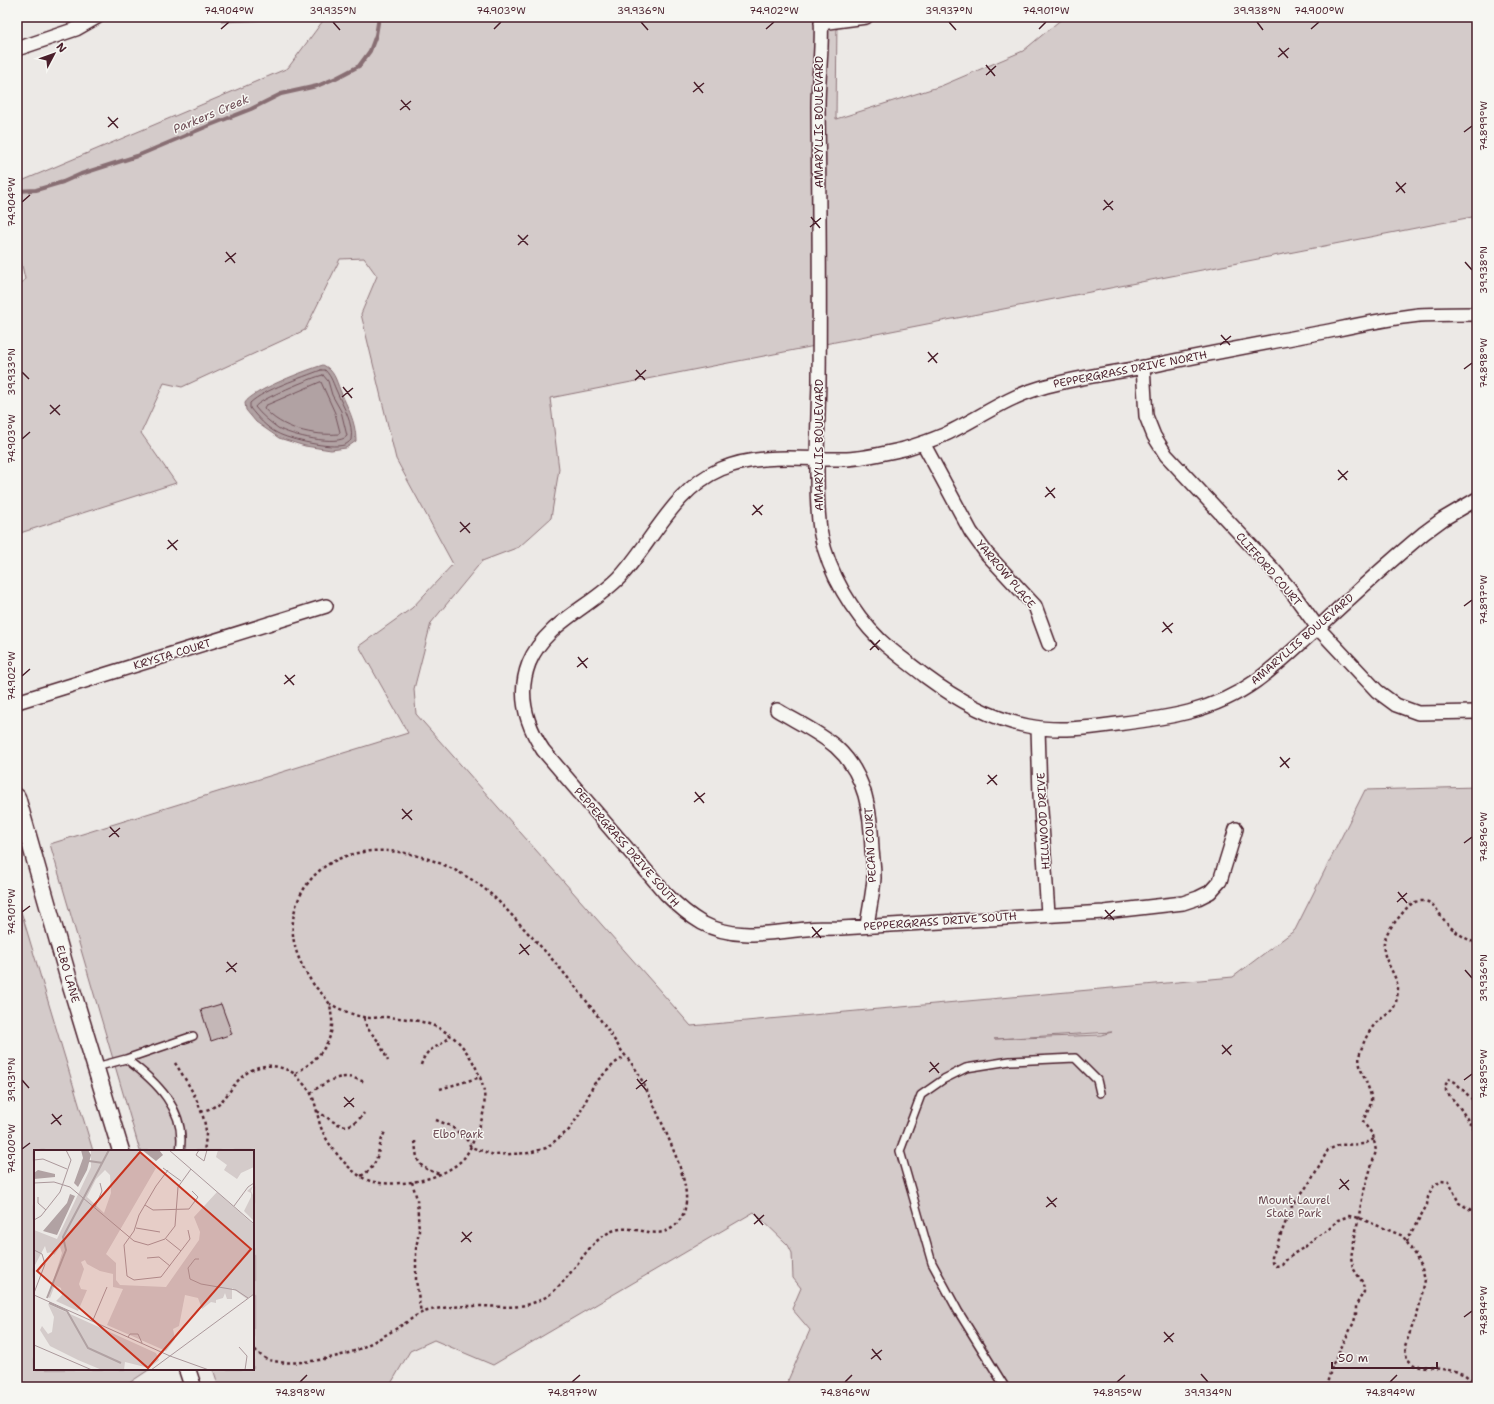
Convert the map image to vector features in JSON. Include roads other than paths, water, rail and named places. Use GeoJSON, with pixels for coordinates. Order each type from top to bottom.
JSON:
{"type":"FeatureCollection","features":[{"type":"Feature","properties":{"kind":"street"},"geometry":{"type":"LineString","coordinates":[[17,49],[76,28],[97,17]]}},
{"type":"Feature","properties":{"kind":"street"},"geometry":{"type":"LineString","coordinates":[[821,20],[866,17]]}},
{"type":"Feature","properties":{"kind":"street","name":"AMARYLLIS BOULEVARD"},"geometry":{"type":"LineString","coordinates":[[821,20],[818,103],[820,294],[817,458],[817,493],[821,536],[835,576],[855,611],[881,641],[936,683],[966,703],[986,713],[1007,721],[1038,728],[1095,727],[1166,718],[1189,713],[1213,705],[1236,694],[1256,681],[1318,628],[1424,533],[1450,514],[1477,499]]}},
{"type":"Feature","properties":{"kind":"street","name":"PEPPERGRASS DRIVE NORTH"},"geometry":{"type":"LineString","coordinates":[[817,458],[866,457],[923,443],[951,432],[993,408],[1024,393],[1057,383],[1143,368],[1227,350],[1393,319],[1422,315],[1477,314]]}},
{"type":"Feature","properties":{"kind":"street","name":"CLIFFORD COURT"},"geometry":{"type":"LineString","coordinates":[[1143,368],[1146,416],[1154,436],[1160,446],[1183,474],[1280,578],[1318,628],[1368,683],[1386,699],[1396,705],[1418,713],[1477,712]]}},
{"type":"Feature","properties":{"kind":"street","name":"YARROW PLACE"},"geometry":{"type":"LineString","coordinates":[[923,443],[971,532],[987,554],[1035,606],[1049,644]]}},
{"type":"Feature","properties":{"kind":"street","name":"PEPPERGRASS DRIVE SOUTH"},"geometry":{"type":"LineString","coordinates":[[817,458],[777,458],[743,462],[720,469],[696,484],[674,507],[620,577],[544,638],[532,657],[524,679],[524,709],[528,724],[543,750],[666,894],[678,906],[703,924],[731,933],[746,934],[808,928],[1104,912],[1184,903],[1210,892],[1220,881],[1236,829]]}},
{"type":"Feature","properties":{"kind":"street","name":"KRYSTA COURT"},"geometry":{"type":"LineString","coordinates":[[17,702],[326,606]]}},
{"type":"Feature","properties":{"kind":"street","name":"PECAN COURT"},"geometry":{"type":"LineString","coordinates":[[777,710],[838,748],[848,760],[862,785],[870,812],[874,878],[867,926]]}},
{"type":"Feature","properties":{"kind":"street","name":"HILLWOOD DRIVE"},"geometry":{"type":"LineString","coordinates":[[1038,728],[1040,795],[1048,914]]}},
{"type":"Feature","properties":{"kind":"street","name":"ELBO LANE"},"geometry":{"type":"LineString","coordinates":[[17,797],[121,1150]]}},
{"type":"Feature","properties":{"kind":"street"},"geometry":{"type":"LineString","coordinates":[[187,1370],[193,1387]]}},
{"type":"Feature","properties":{"kind":"lane"},"geometry":{"type":"LineString","coordinates":[[96,1067],[126,1059],[193,1036]]}},
{"type":"Feature","properties":{"kind":"lane"},"geometry":{"type":"LineString","coordinates":[[1005,1387],[958,1311],[932,1263],[900,1151],[921,1095],[944,1079],[966,1068],[1010,1061],[1076,1058],[1097,1080],[1100,1093]]}},
{"type":"Feature","properties":{"kind":"lane"},"geometry":{"type":"LineString","coordinates":[[126,1059],[158,1085],[171,1104],[179,1124],[180,1150]]}},
{"type":"Feature","properties":{"kind":"water"},"geometry":{"type":"Polygon","coordinates":[[[323,365],[330,370],[334,376],[353,421],[356,441],[346,448],[331,450],[305,446],[279,438],[256,422],[246,410],[245,403],[258,393],[281,381],[323,365]]]}},
{"type":"Feature","properties":{"kind":"waterway","name":"Parkers Creek"},"geometry":{"type":"LineString","coordinates":[[17,191],[36,190],[137,156],[251,109],[281,94],[317,86],[336,78],[359,66],[370,51],[376,35],[379,17]]}},
{"type":"Feature","properties":{"kind":"park label","name":"Elbo Park"},"geometry":{"type":"Point","coordinates":[458,1134]}},
{"type":"Feature","properties":{"kind":"park label","name":"Mount Laurel State Park"},"geometry":{"type":"Point","coordinates":[1294,1206]}}]}
